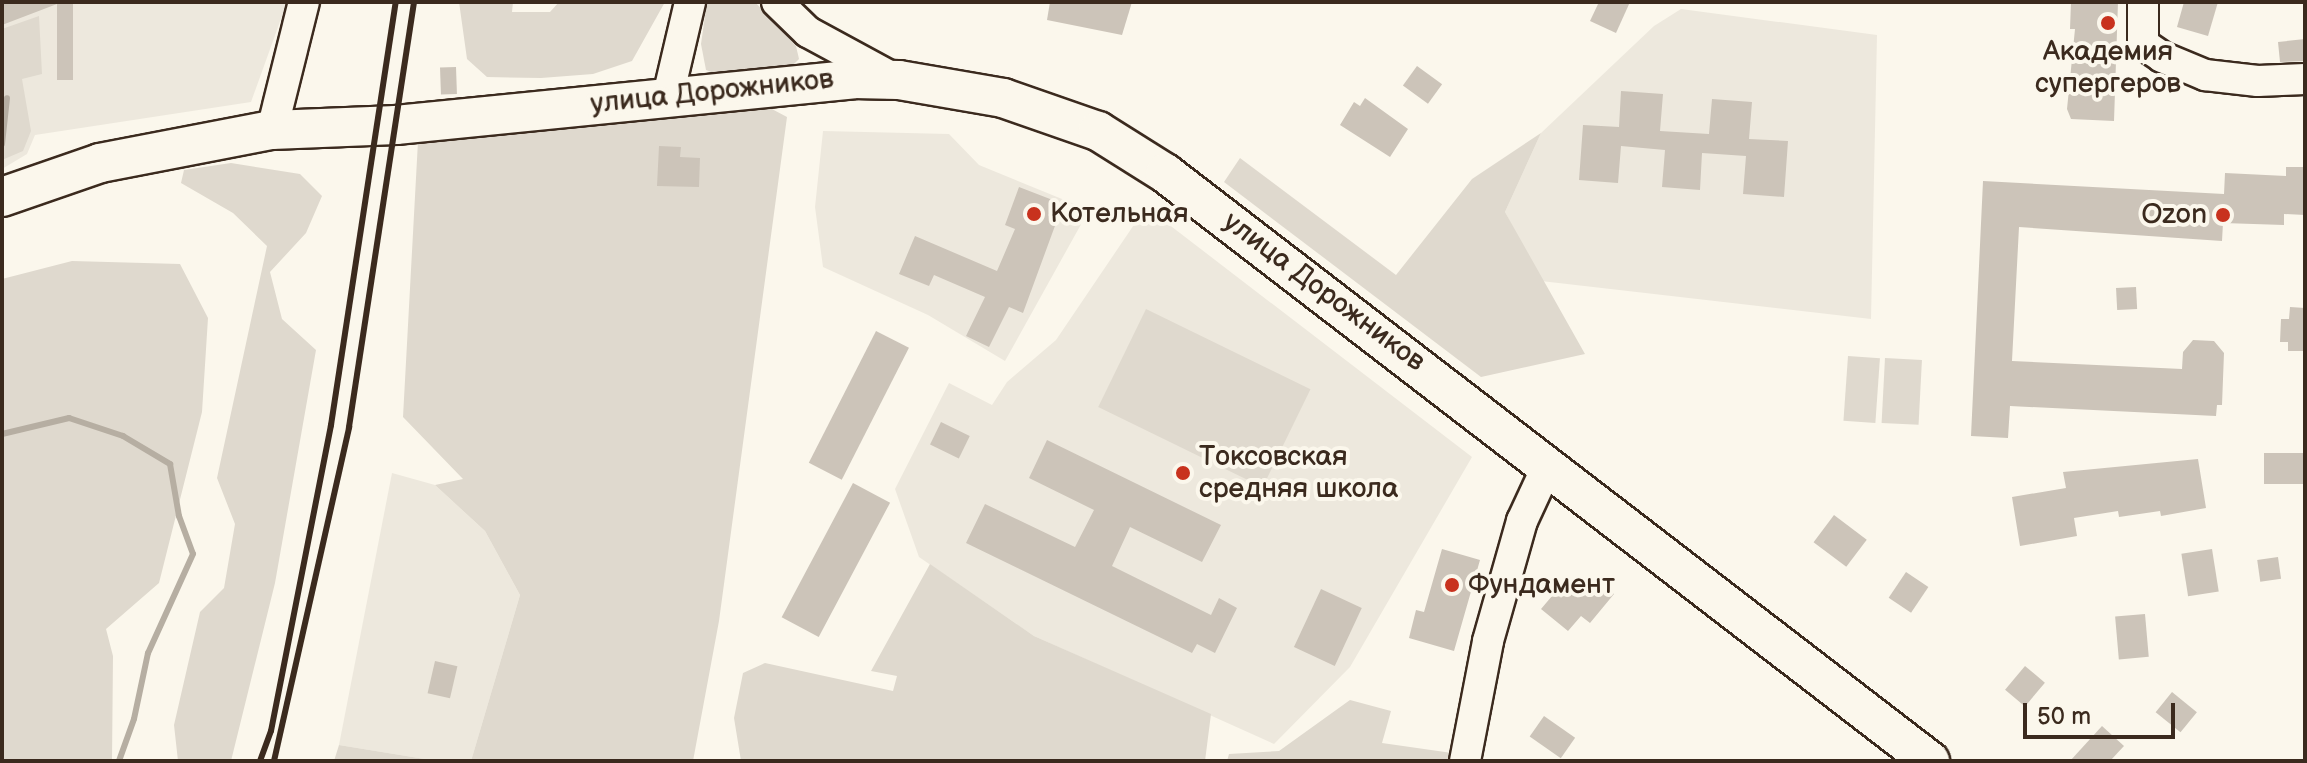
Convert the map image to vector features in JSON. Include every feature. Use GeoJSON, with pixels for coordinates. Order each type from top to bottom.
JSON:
{"type":"FeatureCollection","features":[{"type":"Feature","properties":{"kind":"main road","name":"улица Дорожников"},"geometry":{"type":"LineString","coordinates":[[2,197],[100,163],[272,130],[379,125],[804,81],[899,80],[1003,98],[1098,131],[1138,153],[1930,761]]}},
{"type":"Feature","properties":{"kind":"street"},"geometry":{"type":"LineString","coordinates":[[272,130],[304,2]]}},
{"type":"Feature","properties":{"kind":"street"},"geometry":{"type":"LineString","coordinates":[[668,96],[690,2]]}},
{"type":"Feature","properties":{"kind":"street"},"geometry":{"type":"LineString","coordinates":[[777,2],[808,32],[899,80]]}},
{"type":"Feature","properties":{"kind":"street"},"geometry":{"type":"LineString","coordinates":[[2143,2],[2143,44],[2162,57],[2205,75],[2305,79]]}},
{"type":"Feature","properties":{"kind":"street"},"geometry":{"type":"LineString","coordinates":[[804,81],[816,58],[808,32]]}},
{"type":"Feature","properties":{"kind":"street"},"geometry":{"type":"LineString","coordinates":[[1465,761],[1488,641],[1522,521],[1548,465]]}},
{"type":"Feature","properties":{"kind":"shaded area"},"geometry":{"type":"Polygon","coordinates":[[[2,2],[287,2],[251,102],[35,135],[27,154],[2,169],[2,2]]]}},
{"type":"Feature","properties":{"kind":"shaded area"},"geometry":{"type":"Polygon","coordinates":[[[459,2],[513,2],[512,12],[550,12],[559,2],[665,2],[632,61],[593,74],[541,78],[487,77],[467,59],[459,2]]]}},
{"type":"Feature","properties":{"kind":"shaded area"},"geometry":{"type":"Polygon","coordinates":[[[707,2],[755,2],[796,46],[799,59],[791,67],[717,74],[706,70],[701,44],[707,2]]]}},
{"type":"Feature","properties":{"kind":"shaded area"},"geometry":{"type":"Polygon","coordinates":[[[1681,9],[1877,35],[1871,319],[1541,281],[1505,212],[1541,133],[1654,26],[1681,9]]]}},
{"type":"Feature","properties":{"kind":"shaded area"},"geometry":{"type":"Polygon","coordinates":[[[39,16],[42,74],[22,79],[31,131],[23,151],[2,160],[2,29],[39,16]]]}},
{"type":"Feature","properties":{"kind":"shaded area"},"geometry":{"type":"Polygon","coordinates":[[[770,108],[787,117],[719,621],[693,761],[471,761],[520,595],[485,531],[435,485],[463,479],[403,417],[418,141],[770,108]]]}},
{"type":"Feature","properties":{"kind":"shaded area"},"geometry":{"type":"Polygon","coordinates":[[[823,131],[949,134],[979,165],[1089,210],[1005,361],[928,315],[823,267],[815,207],[823,131]]]}},
{"type":"Feature","properties":{"kind":"shaded area"},"geometry":{"type":"Polygon","coordinates":[[[1541,133],[1505,212],[1585,354],[1481,377],[1224,182],[1240,158],[1396,275],[1472,179],[1541,133]]]}},
{"type":"Feature","properties":{"kind":"shaded area"},"geometry":{"type":"Polygon","coordinates":[[[231,163],[300,174],[322,196],[306,233],[270,272],[282,319],[316,350],[275,583],[231,761],[178,761],[174,725],[200,612],[224,588],[235,524],[217,478],[267,246],[233,213],[181,183],[184,170],[231,163]]]}},
{"type":"Feature","properties":{"kind":"shaded area","name":"Токсовская средняя школа"},"geometry":{"type":"Polygon","coordinates":[[[1146,207],[1472,457],[1350,667],[1274,744],[1034,636],[919,557],[895,489],[949,383],[992,405],[1007,382],[1056,340],[1146,207]]]}},
{"type":"Feature","properties":{"kind":"shaded area"},"geometry":{"type":"Polygon","coordinates":[[[72,261],[180,264],[208,318],[202,412],[159,583],[106,629],[113,656],[112,761],[2,761],[2,279],[72,261]]]}},
{"type":"Feature","properties":{"kind":"shaded area"},"geometry":{"type":"Polygon","coordinates":[[[1146,309],[1310,389],[1263,487],[1098,407],[1146,309]]]}},
{"type":"Feature","properties":{"kind":"shaded area"},"geometry":{"type":"Polygon","coordinates":[[[1848,356],[1880,358],[1875,423],[1843,421],[1848,356]]]}},
{"type":"Feature","properties":{"kind":"shaded area"},"geometry":{"type":"Polygon","coordinates":[[[1885,358],[1922,360],[1919,425],[1882,423],[1885,358]]]}},
{"type":"Feature","properties":{"kind":"shaded area"},"geometry":{"type":"Polygon","coordinates":[[[392,473],[435,485],[485,531],[520,595],[471,761],[437,761],[339,745],[392,473]]]}},
{"type":"Feature","properties":{"kind":"shaded area"},"geometry":{"type":"Polygon","coordinates":[[[930,564],[1034,636],[1211,714],[1205,761],[741,761],[734,718],[743,673],[765,663],[893,691],[897,676],[871,671],[930,564]]]}},
{"type":"Feature","properties":{"kind":"shaded area"},"geometry":{"type":"Polygon","coordinates":[[[1350,700],[1391,711],[1382,743],[1452,753],[1451,761],[1227,761],[1229,754],[1279,751],[1350,700]]]}},
{"type":"Feature","properties":{"kind":"shaded area"},"geometry":{"type":"Polygon","coordinates":[[[339,745],[437,761],[334,761],[339,745]]]}},
{"type":"Feature","properties":{"kind":"building"},"geometry":{"type":"Polygon","coordinates":[[[2,2],[73,2],[73,80],[57,80],[57,4],[2,25],[2,2]]]}},
{"type":"Feature","properties":{"kind":"building"},"geometry":{"type":"Polygon","coordinates":[[[1050,2],[1132,2],[1122,35],[1047,20],[1050,2]]]}},
{"type":"Feature","properties":{"kind":"building"},"geometry":{"type":"Polygon","coordinates":[[[1599,2],[1630,2],[1616,33],[1590,21],[1599,2]]]}},
{"type":"Feature","properties":{"kind":"building"},"geometry":{"type":"Polygon","coordinates":[[[2071,2],[2118,2],[2114,121],[2071,119],[2067,109],[2075,29],[2070,29],[2071,2]]]}},
{"type":"Feature","properties":{"kind":"building"},"geometry":{"type":"Polygon","coordinates":[[[2184,2],[2218,2],[2208,36],[2177,27],[2184,2]]]}},
{"type":"Feature","properties":{"kind":"building"},"geometry":{"type":"Polygon","coordinates":[[[2305,39],[2305,61],[2280,62],[2278,42],[2305,39]]]}},
{"type":"Feature","properties":{"kind":"building"},"geometry":{"type":"Polygon","coordinates":[[[1417,66],[1442,84],[1428,104],[1403,85],[1417,66]]]}},
{"type":"Feature","properties":{"kind":"building"},"geometry":{"type":"Polygon","coordinates":[[[456,67],[457,94],[441,95],[440,68],[456,67]]]}},
{"type":"Feature","properties":{"kind":"building"},"geometry":{"type":"Polygon","coordinates":[[[1621,91],[1663,94],[1660,131],[1709,134],[1712,99],[1752,102],[1749,139],[1788,141],[1784,197],[1743,194],[1746,156],[1702,153],[1700,190],[1662,187],[1665,150],[1621,146],[1618,183],[1579,180],[1583,125],[1619,127],[1621,91]]]}},
{"type":"Feature","properties":{"kind":"building"},"geometry":{"type":"Polygon","coordinates":[[[1365,98],[1408,129],[1390,157],[1340,125],[1354,102],[1360,106],[1365,98]]]}},
{"type":"Feature","properties":{"kind":"building"},"geometry":{"type":"Polygon","coordinates":[[[659,146],[681,147],[680,157],[700,158],[699,187],[657,186],[659,146]]]}},
{"type":"Feature","properties":{"kind":"building"},"geometry":{"type":"Polygon","coordinates":[[[2286,167],[2305,167],[2305,215],[2284,214],[2284,225],[2223,223],[2222,241],[2019,227],[2012,361],[2182,369],[2183,352],[2193,340],[2214,341],[2224,353],[2222,405],[2217,405],[2216,416],[2010,406],[2008,438],[1971,436],[1983,181],[2224,194],[2225,173],[2286,176],[2286,167]]]}},
{"type":"Feature","properties":{"kind":"building"},"geometry":{"type":"Polygon","coordinates":[[[1019,187],[1063,204],[1023,313],[1009,307],[989,347],[966,336],[985,297],[934,275],[929,286],[899,274],[915,236],[997,271],[1015,229],[1005,225],[1019,187]]]}},
{"type":"Feature","properties":{"kind":"building"},"geometry":{"type":"Polygon","coordinates":[[[2136,287],[2137,309],[2117,310],[2116,288],[2136,287]]]}},
{"type":"Feature","properties":{"kind":"building"},"geometry":{"type":"Polygon","coordinates":[[[2290,307],[2305,308],[2305,351],[2288,351],[2288,342],[2280,342],[2281,319],[2289,319],[2290,307]]]}},
{"type":"Feature","properties":{"kind":"building"},"geometry":{"type":"Polygon","coordinates":[[[876,331],[909,348],[842,480],[809,463],[876,331]]]}},
{"type":"Feature","properties":{"kind":"building"},"geometry":{"type":"Polygon","coordinates":[[[941,422],[970,436],[959,458],[930,444],[941,422]]]}},
{"type":"Feature","properties":{"kind":"building"},"geometry":{"type":"Polygon","coordinates":[[[1047,440],[1221,525],[1202,562],[1130,527],[1112,566],[1211,615],[1219,598],[1237,608],[1215,653],[1197,644],[1192,653],[966,543],[985,504],[1075,547],[1094,510],[1029,478],[1047,440]]]}},
{"type":"Feature","properties":{"kind":"building"},"geometry":{"type":"Polygon","coordinates":[[[2264,453],[2305,453],[2305,484],[2264,484],[2264,453]]]}},
{"type":"Feature","properties":{"kind":"building"},"geometry":{"type":"Polygon","coordinates":[[[2198,459],[2206,508],[2161,516],[2160,511],[2119,517],[2118,511],[2074,518],[2077,536],[2020,546],[2012,497],[2066,488],[2063,472],[2198,459]]]}},
{"type":"Feature","properties":{"kind":"building"},"geometry":{"type":"Polygon","coordinates":[[[853,483],[890,503],[819,637],[782,617],[853,483]]]}},
{"type":"Feature","properties":{"kind":"building"},"geometry":{"type":"Polygon","coordinates":[[[1834,515],[1867,540],[1846,567],[1814,542],[1834,515]]]}},
{"type":"Feature","properties":{"kind":"building","name":"Фундамент"},"geometry":{"type":"Polygon","coordinates":[[[1442,549],[1480,560],[1454,651],[1409,638],[1416,610],[1424,612],[1442,549]]]}},
{"type":"Feature","properties":{"kind":"building"},"geometry":{"type":"Polygon","coordinates":[[[2212,549],[2219,591],[2188,596],[2181,554],[2212,549]]]}},
{"type":"Feature","properties":{"kind":"building"},"geometry":{"type":"Polygon","coordinates":[[[2278,557],[2281,579],[2260,582],[2257,560],[2278,557]]]}},
{"type":"Feature","properties":{"kind":"building"},"geometry":{"type":"Polygon","coordinates":[[[1906,572],[1928,587],[1911,613],[1889,598],[1906,572]]]}},
{"type":"Feature","properties":{"kind":"building"},"geometry":{"type":"Polygon","coordinates":[[[1569,576],[1593,595],[1602,584],[1614,594],[1590,623],[1581,616],[1568,631],[1541,609],[1569,576]]]}},
{"type":"Feature","properties":{"kind":"building"},"geometry":{"type":"Polygon","coordinates":[[[1321,589],[1362,608],[1335,666],[1294,647],[1321,589]]]}},
{"type":"Feature","properties":{"kind":"building"},"geometry":{"type":"Polygon","coordinates":[[[2145,614],[2149,657],[2119,659],[2115,617],[2145,614]]]}},
{"type":"Feature","properties":{"kind":"building"},"geometry":{"type":"Polygon","coordinates":[[[435,661],[457,666],[450,698],[428,693],[435,661]]]}},
{"type":"Feature","properties":{"kind":"building"},"geometry":{"type":"Polygon","coordinates":[[[2025,666],[2045,683],[2025,706],[2005,690],[2025,666]]]}},
{"type":"Feature","properties":{"kind":"building"},"geometry":{"type":"Polygon","coordinates":[[[2172,692],[2197,712],[2181,732],[2156,712],[2172,692]]]}},
{"type":"Feature","properties":{"kind":"building"},"geometry":{"type":"Polygon","coordinates":[[[1544,716],[1575,738],[1561,758],[1530,736],[1544,716]]]}},
{"type":"Feature","properties":{"kind":"building"},"geometry":{"type":"Polygon","coordinates":[[[2102,726],[2124,746],[2110,761],[2070,761],[2102,726]]]}},
{"type":"Feature","properties":{"kind":"waterway"},"geometry":{"type":"LineString","coordinates":[[2,144],[7,98]]}},
{"type":"Feature","properties":{"kind":"waterway"},"geometry":{"type":"LineString","coordinates":[[2,434],[69,418],[123,436],[170,464],[179,516],[193,554],[148,653],[134,719],[119,761]]}},
{"type":"Feature","properties":{"kind":"railway"},"geometry":{"type":"LineString","coordinates":[[260,761],[271,731],[331,425],[396,2]]}},
{"type":"Feature","properties":{"kind":"railway"},"geometry":{"type":"LineString","coordinates":[[274,761],[349,427],[414,2]]}},
{"type":"Feature","properties":{"kind":"place","name":"Академия супергеров"},"geometry":{"type":"Point","coordinates":[2108,23]}},
{"type":"Feature","properties":{"kind":"place","name":"Котельная"},"geometry":{"type":"Point","coordinates":[1034,214]}},
{"type":"Feature","properties":{"kind":"place","name":"Ozon"},"geometry":{"type":"Point","coordinates":[2223,215]}},
{"type":"Feature","properties":{"kind":"place","name":"Токсовская средняя школа"},"geometry":{"type":"Point","coordinates":[1183,473]}},
{"type":"Feature","properties":{"kind":"place","name":"Фундамент"},"geometry":{"type":"Point","coordinates":[1452,585]}}]}
